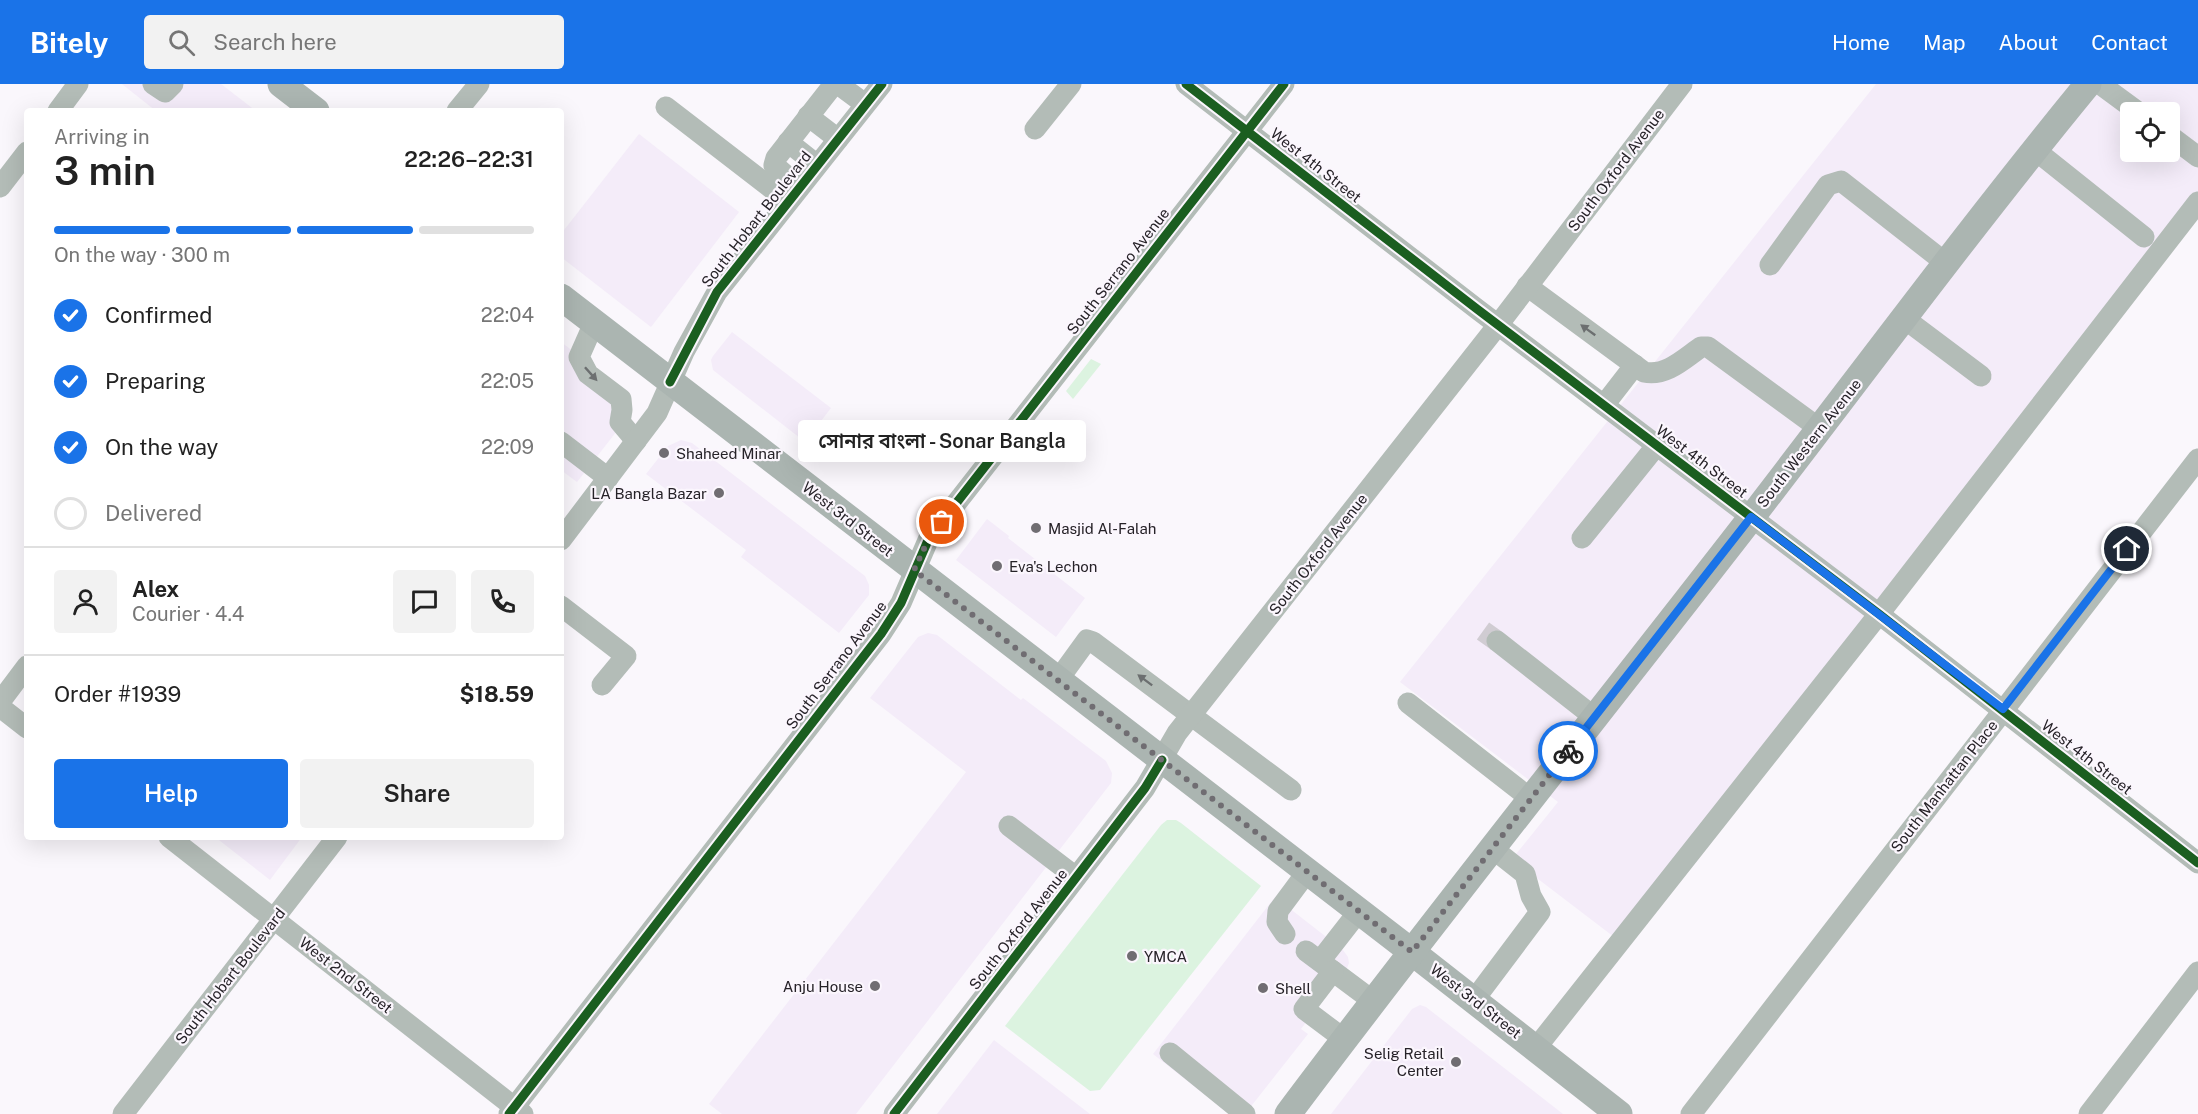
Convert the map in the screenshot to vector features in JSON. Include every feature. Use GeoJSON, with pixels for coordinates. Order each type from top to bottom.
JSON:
{"type":"FeatureCollection","features":[{"type":"Feature","properties":{"kind":"main road"},"geometry":{"type":"LineString","coordinates":[[281,84],[312,108]]}},
{"type":"Feature","properties":{"kind":"main road","name":"South Western Avenue"},"geometry":{"type":"LineString","coordinates":[[1288,1114],[1594,717],[2088,84]]}},
{"type":"Feature","properties":{"kind":"main road","name":"West 3rd Street"},"geometry":{"type":"LineString","coordinates":[[564,299],[1619,1114]]}},
{"type":"Feature","properties":{"kind":"street"},"geometry":{"type":"LineString","coordinates":[[60,108],[78,84]]}},
{"type":"Feature","properties":{"kind":"street"},"geometry":{"type":"LineString","coordinates":[[153,84],[165,92],[173,84]]}},
{"type":"Feature","properties":{"kind":"street"},"geometry":{"type":"LineString","coordinates":[[459,108],[479,84]]}},
{"type":"Feature","properties":{"kind":"street"},"geometry":{"type":"LineString","coordinates":[[794,194],[774,165],[776,158],[808,116],[836,84],[865,104]]}},
{"type":"Feature","properties":{"kind":"street","name":"South Hobart Boulevard"},"geometry":{"type":"LineString","coordinates":[[564,536],[657,413],[670,382],[717,292],[882,84]]}},
{"type":"Feature","properties":{"kind":"street"},"geometry":{"type":"LineString","coordinates":[[1035,129],[1071,84]]}},
{"type":"Feature","properties":{"kind":"street","name":"West 4th Street"},"geometry":{"type":"LineString","coordinates":[[1186,84],[1498,325],[2003,709],[2198,863]]}},
{"type":"Feature","properties":{"kind":"street","name":"South Serrano Avenue"},"geometry":{"type":"LineString","coordinates":[[515,1112],[881,634],[901,603],[929,538],[1284,84]]}},
{"type":"Feature","properties":{"kind":"street","name":"South Oxford Avenue"},"geometry":{"type":"LineString","coordinates":[[894,1114],[1145,788],[1177,733],[1498,325],[1682,84]]}},
{"type":"Feature","properties":{"kind":"street"},"geometry":{"type":"LineString","coordinates":[[2100,84],[2124,102]]}},
{"type":"Feature","properties":{"kind":"street"},"geometry":{"type":"LineString","coordinates":[[666,107],[794,194]]}},
{"type":"Feature","properties":{"kind":"street"},"geometry":{"type":"LineString","coordinates":[[808,116],[838,139]]}},
{"type":"Feature","properties":{"kind":"street"},"geometry":{"type":"LineString","coordinates":[[788,142],[817,165]]}},
{"type":"Feature","properties":{"kind":"street"},"geometry":{"type":"LineString","coordinates":[[2180,143],[2198,157]]}},
{"type":"Feature","properties":{"kind":"street"},"geometry":{"type":"LineString","coordinates":[[2035,150],[2144,237]]}},
{"type":"Feature","properties":{"kind":"street"},"geometry":{"type":"LineString","coordinates":[[0,187],[24,156]]}},
{"type":"Feature","properties":{"kind":"street"},"geometry":{"type":"LineString","coordinates":[[1770,265],[1828,185],[1841,181],[1947,264]]}},
{"type":"Feature","properties":{"kind":"street"},"geometry":{"type":"LineString","coordinates":[[1536,1048],[1879,614],[2198,202]]}},
{"type":"Feature","properties":{"kind":"street"},"geometry":{"type":"LineString","coordinates":[[1527,286],[1648,373],[1669,369],[1701,347],[1708,347],[1820,429]]}},
{"type":"Feature","properties":{"kind":"street"},"geometry":{"type":"LineString","coordinates":[[1905,319],[1981,376]]}},
{"type":"Feature","properties":{"kind":"street"},"geometry":{"type":"LineString","coordinates":[[594,323],[579,357],[588,374],[621,399],[620,422],[636,441]]}},
{"type":"Feature","properties":{"kind":"street"},"geometry":{"type":"LineString","coordinates":[[1604,405],[1635,365]]}},
{"type":"Feature","properties":{"kind":"street"},"geometry":{"type":"LineString","coordinates":[[564,444],[608,478]]}},
{"type":"Feature","properties":{"kind":"street"},"geometry":{"type":"LineString","coordinates":[[1582,538],[1657,445]]}},
{"type":"Feature","properties":{"kind":"street","name":"South Manhattan Place"},"geometry":{"type":"LineString","coordinates":[[1691,1114],[2198,459]]}},
{"type":"Feature","properties":{"kind":"street"},"geometry":{"type":"LineString","coordinates":[[564,608],[626,656],[602,685]]}},
{"type":"Feature","properties":{"kind":"street"},"geometry":{"type":"LineString","coordinates":[[1058,680],[1087,640],[1093,642],[1292,790]]}},
{"type":"Feature","properties":{"kind":"street"},"geometry":{"type":"LineString","coordinates":[[1497,641],[1594,717]]}},
{"type":"Feature","properties":{"kind":"street"},"geometry":{"type":"LineString","coordinates":[[0,702],[24,670]]}},
{"type":"Feature","properties":{"kind":"street"},"geometry":{"type":"LineString","coordinates":[[1408,703],[1531,799]]}},
{"type":"Feature","properties":{"kind":"street"},"geometry":{"type":"LineString","coordinates":[[0,707],[24,726]]}},
{"type":"Feature","properties":{"kind":"street"},"geometry":{"type":"LineString","coordinates":[[1009,826],[1076,877]]}},
{"type":"Feature","properties":{"kind":"street","name":"West 2nd Street"},"geometry":{"type":"LineString","coordinates":[[173,840],[515,1112]]}},
{"type":"Feature","properties":{"kind":"street","name":"South Hobart Boulevard"},"geometry":{"type":"LineString","coordinates":[[123,1114],[335,840]]}},
{"type":"Feature","properties":{"kind":"street"},"geometry":{"type":"LineString","coordinates":[[1474,1000],[1540,912],[1531,896],[1525,874],[1492,849]]}},
{"type":"Feature","properties":{"kind":"street"},"geometry":{"type":"LineString","coordinates":[[1285,934],[1277,922],[1278,911],[1307,872]]}},
{"type":"Feature","properties":{"kind":"street"},"geometry":{"type":"LineString","coordinates":[[1344,1039],[1304,1009],[1320,961],[1359,911]]}},
{"type":"Feature","properties":{"kind":"street"},"geometry":{"type":"LineString","coordinates":[[1320,961],[1374,1001]]}},
{"type":"Feature","properties":{"kind":"street"},"geometry":{"type":"LineString","coordinates":[[2089,1114],[2198,972]]}},
{"type":"Feature","properties":{"kind":"street"},"geometry":{"type":"LineString","coordinates":[[1170,1053],[1245,1114]]}},
{"type":"Feature","properties":{"kind":"shaded area"},"geometry":{"type":"Polygon","coordinates":[[[122,84],[221,84],[252,108],[152,108],[122,84]]]}},
{"type":"Feature","properties":{"kind":"shaded area"},"geometry":{"type":"Polygon","coordinates":[[[1876,84],[2198,84],[2198,204],[1618,940],[1512,859],[1558,802],[1400,682],[1876,84]]]}},
{"type":"Feature","properties":{"kind":"shaded area"},"geometry":{"type":"Polygon","coordinates":[[[639,134],[739,212],[651,327],[564,259],[564,230],[639,134]]]}},
{"type":"Feature","properties":{"kind":"shaded area"},"geometry":{"type":"Polygon","coordinates":[[[732,332],[831,408],[805,442],[713,370],[711,360],[713,356],[732,332]]]}},
{"type":"Feature","properties":{"kind":"shaded area"},"geometry":{"type":"Polygon","coordinates":[[[564,344],[625,391],[627,418],[577,482],[564,472],[564,344]]]}},
{"type":"Feature","properties":{"kind":"shaded area"},"geometry":{"type":"Polygon","coordinates":[[[681,440],[692,443],[865,576],[869,585],[869,595],[839,633],[741,557],[746,550],[646,474],[668,446],[681,440]]]}},
{"type":"Feature","properties":{"kind":"shaded area"},"geometry":{"type":"Polygon","coordinates":[[[987,519],[1085,598],[1056,637],[956,560],[987,519]]]}},
{"type":"Feature","properties":{"kind":"shaded area"},"geometry":{"type":"Polygon","coordinates":[[[928,633],[937,635],[1021,700],[1023,698],[1106,761],[1112,773],[1111,783],[856,1114],[722,1114],[709,1104],[966,772],[870,698],[918,637],[928,633]]]}},
{"type":"Feature","properties":{"kind":"shaded area"},"geometry":{"type":"Polygon","coordinates":[[[219,840],[300,840],[270,880],[219,840]]]}},
{"type":"Feature","properties":{"kind":"shaded area"},"geometry":{"type":"Polygon","coordinates":[[[1275,897],[1343,950],[1349,963],[1301,1029],[1308,1034],[1245,1114],[1229,1114],[1153,1054],[1275,897]]]}},
{"type":"Feature","properties":{"kind":"shaded area"},"geometry":{"type":"Polygon","coordinates":[[[1420,1005],[1426,1007],[1563,1114],[1331,1114],[1412,1009],[1420,1005]]]}},
{"type":"Feature","properties":{"kind":"shaded area"},"geometry":{"type":"Polygon","coordinates":[[[994,1040],[1090,1114],[937,1114],[994,1040]]]}},
{"type":"Feature","properties":{"kind":"green space"},"geometry":{"type":"Polygon","coordinates":[[[1091,359],[1101,364],[1073,399],[1066,391],[1091,359]]]}},
{"type":"Feature","properties":{"kind":"green space","name":"YMCA"},"geometry":{"type":"Polygon","coordinates":[[[1167,820],[1176,820],[1181,823],[1261,886],[1100,1090],[1090,1091],[1005,1026],[1167,820]]]}},
{"type":"Feature","properties":{"kind":"tunnel"},"geometry":{"type":"LineString","coordinates":[[1483,631],[1497,641]]}},
{"type":"Feature","properties":{"kind":"cycle path"},"geometry":{"type":"LineString","coordinates":[[670,382],[717,292],[882,84]]}},
{"type":"Feature","properties":{"kind":"cycle path"},"geometry":{"type":"LineString","coordinates":[[1186,84],[1477,309],[1879,614],[2198,863]]}},
{"type":"Feature","properties":{"kind":"cycle path"},"geometry":{"type":"LineString","coordinates":[[509,1114],[881,634],[901,603],[929,538],[1284,84]]}},
{"type":"Feature","properties":{"kind":"cycle path"},"geometry":{"type":"LineString","coordinates":[[894,1114],[1145,788],[1162,760]]}},
{"type":"Feature","properties":{"kind":"way so far"},"geometry":{"type":"LineString","coordinates":[[942,522],[929,538],[914,570],[1412,952],[1568,751]]}},
{"type":"Feature","properties":{"kind":"place","name":"Shaheed Minar"},"geometry":{"type":"Point","coordinates":[664,453]}},
{"type":"Feature","properties":{"kind":"place","name":"LA Bangla Bazar"},"geometry":{"type":"Point","coordinates":[719,493]}},
{"type":"Feature","properties":{"kind":"place","name":"সোনার বাংলা - Sonar Bangla"},"geometry":{"type":"Point","coordinates":[942,522]}},
{"type":"Feature","properties":{"kind":"place","name":"Masjid Al-Falah"},"geometry":{"type":"Point","coordinates":[1036,528]}},
{"type":"Feature","properties":{"kind":"place","name":"Eva's Lechon"},"geometry":{"type":"Point","coordinates":[997,566]}},
{"type":"Feature","properties":{"kind":"place","name":"YMCA"},"geometry":{"type":"Point","coordinates":[1132,956]}},
{"type":"Feature","properties":{"kind":"place","name":"Anju House"},"geometry":{"type":"Point","coordinates":[875,986]}},
{"type":"Feature","properties":{"kind":"place","name":"Shell"},"geometry":{"type":"Point","coordinates":[1263,988]}},
{"type":"Feature","properties":{"kind":"place","name":"Selig Retail Center"},"geometry":{"type":"Point","coordinates":[1456,1062]}},
{"type":"Feature","properties":{"kind":"route"},"geometry":{"type":"LineString","coordinates":[[1568,751],[1751,517],[2003,709],[2127,549]]}}]}
